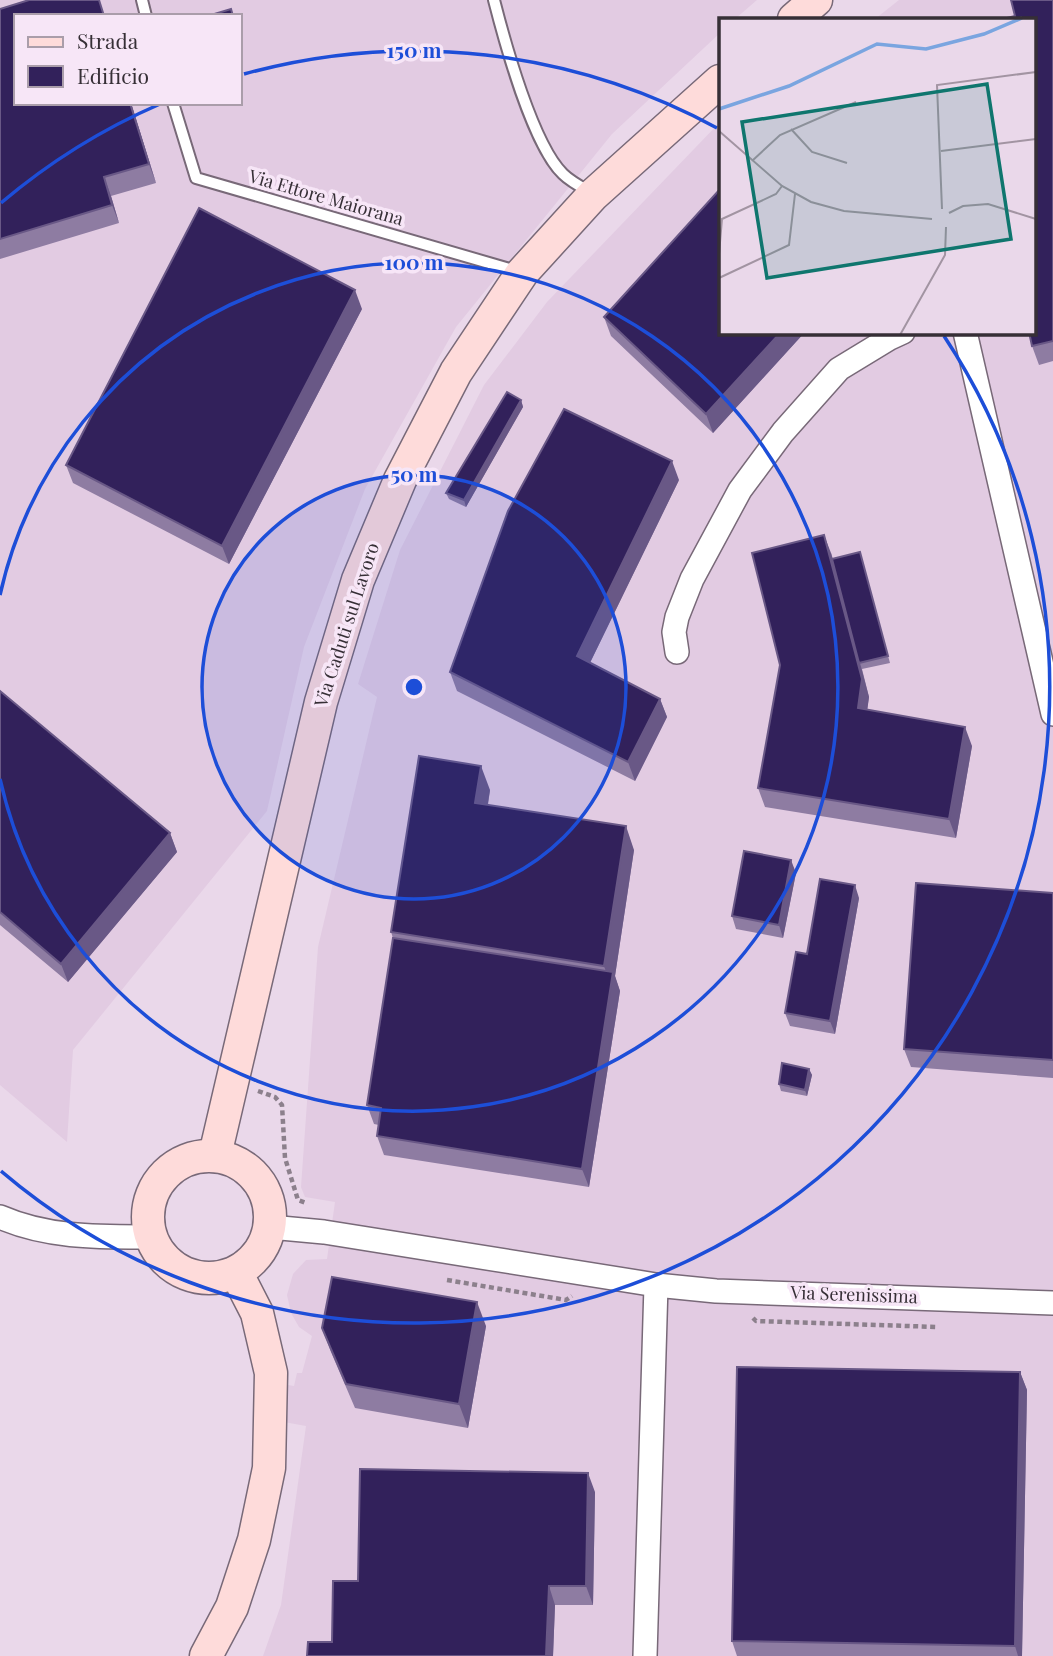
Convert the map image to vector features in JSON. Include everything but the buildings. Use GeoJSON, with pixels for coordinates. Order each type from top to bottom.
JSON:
{"type":"FeatureCollection","features":[{"type":"Feature","properties":{"kind":"street"},"geometry":{"type":"LineString","coordinates":[[795,18],[817,0]]}},
{"type":"Feature","properties":{"kind":"street","name":"Via Caduti sul Lavoro"},"geometry":{"type":"LineString","coordinates":[[215,1155],[321,702],[358,580],[400,480],[456,372],[522,273],[593,195],[719,82]]}},
{"type":"Feature","properties":{"kind":"street"},"geometry":{"type":"LineString","coordinates":[[677,652],[674,632],[677,617],[692,579],[740,490],[783,432],[839,369],[899,334]]}},
{"type":"Feature","properties":{"kind":"street"},"geometry":{"type":"LineString","coordinates":[[965,334],[1053,714]]}},
{"type":"Feature","properties":{"kind":"street"},"geometry":{"type":"LineString","coordinates":[[215,1155],[234,1160],[251,1172],[263,1188],[270,1207],[270,1227],[263,1245],[252,1261],[236,1272],[216,1279],[195,1277],[176,1269],[160,1255],[150,1237],[147,1217],[150,1196],[160,1178],[175,1164],[194,1156],[215,1155]]}},
{"type":"Feature","properties":{"kind":"street"},"geometry":{"type":"LineString","coordinates":[[0,1217],[24,1228],[86,1237],[150,1237]]}},
{"type":"Feature","properties":{"kind":"street","name":"Via Serenissima"},"geometry":{"type":"LineString","coordinates":[[270,1227],[324,1232],[656,1285],[716,1291],[1053,1303]]}},
{"type":"Feature","properties":{"kind":"street"},"geometry":{"type":"LineString","coordinates":[[206,1656],[232,1607],[254,1540],[269,1468],[271,1373],[257,1313],[236,1272]]}},
{"type":"Feature","properties":{"kind":"street"},"geometry":{"type":"LineString","coordinates":[[645,1656],[656,1285]]}},
{"type":"Feature","properties":{"kind":"lane"},"geometry":{"type":"LineString","coordinates":[[494,0],[504,38],[542,147],[563,174],[593,195]]}},
{"type":"Feature","properties":{"kind":"lane","name":"Via Ettore Maiorana"},"geometry":{"type":"LineString","coordinates":[[174,105],[196,178],[522,273]]}},
{"type":"Feature","properties":{"kind":"path"},"geometry":{"type":"LineString","coordinates":[[260,1091],[275,1097],[282,1105],[285,1158],[291,1180],[298,1199],[303,1203],[315,1205]]}},
{"type":"Feature","properties":{"kind":"path"},"geometry":{"type":"LineString","coordinates":[[434,1278],[566,1300],[578,1291]]}},
{"type":"Feature","properties":{"kind":"shaded area"},"geometry":{"type":"Polygon","coordinates":[[[0,0],[757,0],[736,18],[719,18],[719,34],[612,134],[456,327],[365,489],[304,647],[267,811],[73,1050],[67,1142],[0,1085],[0,0]]]}},
{"type":"Feature","properties":{"kind":"shaded area"},"geometry":{"type":"Polygon","coordinates":[[[899,0],[1053,0],[1053,1656],[263,1656],[281,1605],[306,1426],[284,1422],[288,1385],[294,1386],[297,1373],[302,1373],[312,1336],[299,1327],[291,1313],[287,1295],[293,1274],[306,1260],[327,1259],[335,1202],[305,1197],[301,1187],[318,947],[377,697],[358,684],[400,550],[484,385],[547,302],[719,123],[719,334],[1036,334],[1036,18],[876,18],[899,0]]]}}]}
